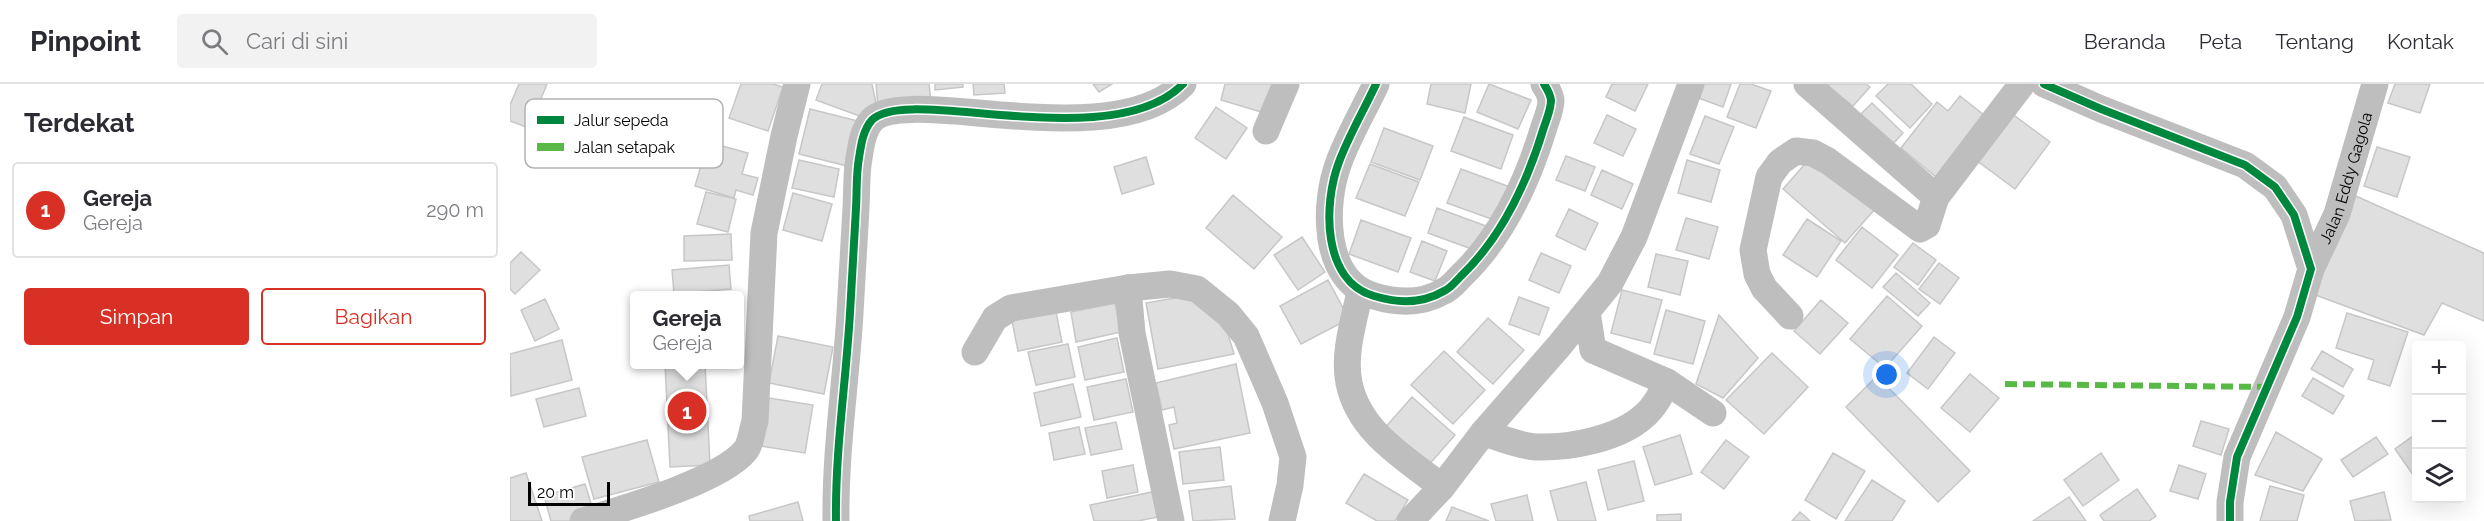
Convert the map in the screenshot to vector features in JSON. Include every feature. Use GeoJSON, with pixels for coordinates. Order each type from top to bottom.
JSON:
{"type":"FeatureCollection","features":[{"type":"Feature","properties":{"kind":"street"},"geometry":{"type":"LineString","coordinates":[[583,521],[716,473],[734,463],[747,449],[755,421],[764,233],[797,84]]}},
{"type":"Feature","properties":{"kind":"street"},"geometry":{"type":"LineString","coordinates":[[836,521],[835,482],[850,314],[858,159],[864,134],[872,119],[886,111],[933,108],[1003,114],[1111,116],[1151,104],[1177,90],[1183,84]]}},
{"type":"Feature","properties":{"kind":"street"},"geometry":{"type":"LineString","coordinates":[[1266,131],[1286,84]]}},
{"type":"Feature","properties":{"kind":"street"},"geometry":{"type":"LineString","coordinates":[[1376,84],[1338,164],[1330,201],[1329,231],[1337,264],[1360,292],[1395,302],[1425,299],[1446,291],[1474,264],[1511,210],[1536,153],[1551,103],[1550,92],[1544,84]]}},
{"type":"Feature","properties":{"kind":"street"},"geometry":{"type":"LineString","coordinates":[[1410,521],[1442,487],[1483,433],[1610,283],[1634,237],[1691,84]]}},
{"type":"Feature","properties":{"kind":"street"},"geometry":{"type":"LineString","coordinates":[[1807,84],[1936,197]]}},
{"type":"Feature","properties":{"kind":"street"},"geometry":{"type":"LineString","coordinates":[[1790,316],[1757,274],[1753,250],[1769,177],[1780,162],[1796,151],[1813,153],[1828,161],[1920,229],[1927,225],[1936,197],[2022,84]]}},
{"type":"Feature","properties":{"kind":"street"},"geometry":{"type":"LineString","coordinates":[[2044,84],[2245,165],[2275,187],[2294,215],[2310,269]]}},
{"type":"Feature","properties":{"kind":"street","name":"Jalan Eddy Gagola"},"geometry":{"type":"LineString","coordinates":[[2230,521],[2230,502],[2237,457],[2297,317],[2310,269],[2337,214],[2375,84]]}},
{"type":"Feature","properties":{"kind":"street"},"geometry":{"type":"LineString","coordinates":[[975,352],[995,318],[1011,308],[1128,288],[1170,284],[1197,289],[1228,314],[1246,336],[1275,403],[1293,457],[1282,521]]}},
{"type":"Feature","properties":{"kind":"street"},"geometry":{"type":"LineString","coordinates":[[1128,288],[1132,333],[1171,521]]}},
{"type":"Feature","properties":{"kind":"street"},"geometry":{"type":"LineString","coordinates":[[1360,292],[1349,346],[1348,382],[1360,412],[1377,437],[1442,487]]}},
{"type":"Feature","properties":{"kind":"street"},"geometry":{"type":"LineString","coordinates":[[1587,312],[1593,350],[1667,382],[1713,413]]}},
{"type":"Feature","properties":{"kind":"street"},"geometry":{"type":"LineString","coordinates":[[1483,433],[1535,447],[1582,443],[1623,432],[1645,416],[1657,402],[1667,382]]}},
{"type":"Feature","properties":{"kind":"building"},"geometry":{"type":"Polygon","coordinates":[[[519,84],[547,84],[541,99],[525,99],[525,127],[510,121],[510,105],[519,84]]]}},
{"type":"Feature","properties":{"kind":"building"},"geometry":{"type":"Polygon","coordinates":[[[741,84],[773,84],[783,87],[768,131],[729,118],[741,84]]]}},
{"type":"Feature","properties":{"kind":"building"},"geometry":{"type":"Polygon","coordinates":[[[822,84],[872,84],[877,108],[862,117],[816,100],[822,84]]]}},
{"type":"Feature","properties":{"kind":"building"},"geometry":{"type":"Polygon","coordinates":[[[876,84],[929,84],[931,102],[878,107],[876,84]]]}},
{"type":"Feature","properties":{"kind":"building"},"geometry":{"type":"Polygon","coordinates":[[[935,84],[963,84],[963,87],[935,90],[935,84]]]}},
{"type":"Feature","properties":{"kind":"building"},"geometry":{"type":"Polygon","coordinates":[[[973,84],[1004,84],[1005,93],[974,95],[973,84]]]}},
{"type":"Feature","properties":{"kind":"building"},"geometry":{"type":"Polygon","coordinates":[[[1093,84],[1112,84],[1099,92],[1093,84]]]}},
{"type":"Feature","properties":{"kind":"building"},"geometry":{"type":"Polygon","coordinates":[[[1225,84],[1277,84],[1268,114],[1221,100],[1225,84]]]}},
{"type":"Feature","properties":{"kind":"building"},"geometry":{"type":"Polygon","coordinates":[[[1431,84],[1471,84],[1465,113],[1427,104],[1431,84]]]}},
{"type":"Feature","properties":{"kind":"building"},"geometry":{"type":"Polygon","coordinates":[[[1489,84],[1531,100],[1518,129],[1477,112],[1489,84]]]}},
{"type":"Feature","properties":{"kind":"building"},"geometry":{"type":"Polygon","coordinates":[[[1612,84],[1648,84],[1635,111],[1606,97],[1612,84]]]}},
{"type":"Feature","properties":{"kind":"building"},"geometry":{"type":"Polygon","coordinates":[[[1698,84],[1731,84],[1723,107],[1693,96],[1698,84]]]}},
{"type":"Feature","properties":{"kind":"building"},"geometry":{"type":"Polygon","coordinates":[[[1740,84],[1751,84],[1771,91],[1756,128],[1727,117],[1740,84]]]}},
{"type":"Feature","properties":{"kind":"building"},"geometry":{"type":"Polygon","coordinates":[[[1825,84],[1866,84],[1870,87],[1853,106],[1825,84]]]}},
{"type":"Feature","properties":{"kind":"building"},"geometry":{"type":"Polygon","coordinates":[[[1888,84],[1911,84],[1932,104],[1910,128],[1876,96],[1888,84]]]}},
{"type":"Feature","properties":{"kind":"building"},"geometry":{"type":"Polygon","coordinates":[[[2395,84],[2430,84],[2420,113],[2388,103],[2395,84]]]}},
{"type":"Feature","properties":{"kind":"building"},"geometry":{"type":"Polygon","coordinates":[[[1960,96],[1984,115],[1936,177],[1901,148],[1937,102],[1948,111],[1960,96]]]}},
{"type":"Feature","properties":{"kind":"building"},"geometry":{"type":"Polygon","coordinates":[[[1872,103],[1903,133],[1887,150],[1855,120],[1872,103]]]}},
{"type":"Feature","properties":{"kind":"building"},"geometry":{"type":"Polygon","coordinates":[[[1216,107],[1247,128],[1226,159],[1195,138],[1216,107]]]}},
{"type":"Feature","properties":{"kind":"building"},"geometry":{"type":"Polygon","coordinates":[[[810,109],[858,121],[847,166],[799,154],[810,109]]]}},
{"type":"Feature","properties":{"kind":"building"},"geometry":{"type":"Polygon","coordinates":[[[2011,113],[2050,142],[2015,189],[1976,160],[2011,113]]]}},
{"type":"Feature","properties":{"kind":"building"},"geometry":{"type":"Polygon","coordinates":[[[1607,115],[1636,129],[1623,156],[1594,143],[1607,115]]]}},
{"type":"Feature","properties":{"kind":"building"},"geometry":{"type":"Polygon","coordinates":[[[1705,116],[1734,127],[1719,164],[1690,154],[1705,116]]]}},
{"type":"Feature","properties":{"kind":"building"},"geometry":{"type":"Polygon","coordinates":[[[1464,117],[1513,135],[1501,169],[1451,151],[1464,117]]]}},
{"type":"Feature","properties":{"kind":"building"},"geometry":{"type":"Polygon","coordinates":[[[1384,128],[1433,146],[1420,180],[1371,162],[1384,128]]]}},
{"type":"Feature","properties":{"kind":"building"},"geometry":{"type":"Polygon","coordinates":[[[723,146],[748,153],[742,174],[758,178],[753,195],[736,190],[734,198],[695,186],[700,168],[723,168],[723,146]]]}},
{"type":"Feature","properties":{"kind":"building"},"geometry":{"type":"Polygon","coordinates":[[[2377,147],[2410,157],[2397,197],[2364,186],[2377,147]]]}},
{"type":"Feature","properties":{"kind":"building"},"geometry":{"type":"Polygon","coordinates":[[[1566,156],[1595,167],[1585,191],[1556,180],[1566,156]]]}},
{"type":"Feature","properties":{"kind":"building"},"geometry":{"type":"Polygon","coordinates":[[[1812,156],[1875,209],[1845,243],[1783,189],[1812,156]]]}},
{"type":"Feature","properties":{"kind":"building"},"geometry":{"type":"Polygon","coordinates":[[[1146,157],[1154,184],[1122,194],[1114,167],[1146,157]]]}},
{"type":"Feature","properties":{"kind":"building"},"geometry":{"type":"Polygon","coordinates":[[[799,160],[839,169],[834,197],[792,188],[799,160]]]}},
{"type":"Feature","properties":{"kind":"building"},"geometry":{"type":"Polygon","coordinates":[[[1687,160],[1720,170],[1711,202],[1678,193],[1687,160]]]}},
{"type":"Feature","properties":{"kind":"building"},"geometry":{"type":"Polygon","coordinates":[[[1370,164],[1419,182],[1405,216],[1356,198],[1370,164]]]}},
{"type":"Feature","properties":{"kind":"building"},"geometry":{"type":"Polygon","coordinates":[[[1461,169],[1510,187],[1497,221],[1447,203],[1461,169]]]}},
{"type":"Feature","properties":{"kind":"building"},"geometry":{"type":"Polygon","coordinates":[[[1602,170],[1633,184],[1622,209],[1591,195],[1602,170]]]}},
{"type":"Feature","properties":{"kind":"building"},"geometry":{"type":"Polygon","coordinates":[[[706,192],[736,199],[728,232],[697,224],[706,192]]]}},
{"type":"Feature","properties":{"kind":"building"},"geometry":{"type":"Polygon","coordinates":[[[793,193],[832,204],[822,241],[783,230],[793,193]]]}},
{"type":"Feature","properties":{"kind":"building"},"geometry":{"type":"Polygon","coordinates":[[[2349,193],[2484,253],[2484,321],[2442,303],[2424,335],[2310,293],[2349,193]]]}},
{"type":"Feature","properties":{"kind":"building"},"geometry":{"type":"Polygon","coordinates":[[[1233,195],[1282,237],[1254,269],[1206,228],[1233,195]]]}},
{"type":"Feature","properties":{"kind":"building"},"geometry":{"type":"Polygon","coordinates":[[[1437,208],[1486,226],[1477,251],[1428,233],[1437,208]]]}},
{"type":"Feature","properties":{"kind":"building"},"geometry":{"type":"Polygon","coordinates":[[[1569,209],[1598,223],[1585,250],[1556,236],[1569,209]]]}},
{"type":"Feature","properties":{"kind":"building"},"geometry":{"type":"Polygon","coordinates":[[[1686,218],[1718,227],[1709,259],[1676,250],[1686,218]]]}},
{"type":"Feature","properties":{"kind":"building"},"geometry":{"type":"Polygon","coordinates":[[[1807,219],[1841,241],[1817,277],[1783,255],[1807,219]]]}},
{"type":"Feature","properties":{"kind":"building"},"geometry":{"type":"Polygon","coordinates":[[[1361,220],[1411,238],[1398,272],[1349,254],[1361,220]]]}},
{"type":"Feature","properties":{"kind":"building"},"geometry":{"type":"Polygon","coordinates":[[[1862,227],[1898,255],[1872,288],[1836,260],[1862,227]]]}},
{"type":"Feature","properties":{"kind":"building"},"geometry":{"type":"Polygon","coordinates":[[[731,234],[732,260],[684,261],[684,236],[731,234]]]}},
{"type":"Feature","properties":{"kind":"building"},"geometry":{"type":"Polygon","coordinates":[[[1302,237],[1325,272],[1298,290],[1274,255],[1302,237]]]}},
{"type":"Feature","properties":{"kind":"building"},"geometry":{"type":"Polygon","coordinates":[[[1422,241],[1447,251],[1435,281],[1410,272],[1422,241]]]}},
{"type":"Feature","properties":{"kind":"building"},"geometry":{"type":"Polygon","coordinates":[[[1913,243],[1936,260],[1918,285],[1894,267],[1913,243]]]}},
{"type":"Feature","properties":{"kind":"building"},"geometry":{"type":"Polygon","coordinates":[[[521,252],[540,270],[515,294],[510,289],[510,263],[521,252]]]}},
{"type":"Feature","properties":{"kind":"building"},"geometry":{"type":"Polygon","coordinates":[[[1541,253],[1571,266],[1559,293],[1529,280],[1541,253]]]}},
{"type":"Feature","properties":{"kind":"building"},"geometry":{"type":"Polygon","coordinates":[[[1656,254],[1688,261],[1680,295],[1648,287],[1656,254]]]}},
{"type":"Feature","properties":{"kind":"building"},"geometry":{"type":"Polygon","coordinates":[[[1939,263],[1959,278],[1940,304],[1919,289],[1939,263]]]}},
{"type":"Feature","properties":{"kind":"building"},"geometry":{"type":"Polygon","coordinates":[[[729,265],[731,289],[674,291],[672,270],[729,265]]]}},
{"type":"Feature","properties":{"kind":"building"},"geometry":{"type":"Polygon","coordinates":[[[1896,273],[1930,303],[1918,316],[1883,287],[1896,273]]]}},
{"type":"Feature","properties":{"kind":"building"},"geometry":{"type":"Polygon","coordinates":[[[1328,280],[1349,319],[1301,344],[1280,306],[1328,280]]]}},
{"type":"Feature","properties":{"kind":"building"},"geometry":{"type":"Polygon","coordinates":[[[1622,290],[1662,300],[1650,343],[1611,333],[1622,290]]]}},
{"type":"Feature","properties":{"kind":"building"},"geometry":{"type":"Polygon","coordinates":[[[1196,294],[1222,314],[1234,354],[1158,369],[1146,303],[1196,294]]]}},
{"type":"Feature","properties":{"kind":"building"},"geometry":{"type":"Polygon","coordinates":[[[1887,296],[1922,326],[1885,368],[1850,339],[1887,296]]]}},
{"type":"Feature","properties":{"kind":"building"},"geometry":{"type":"Polygon","coordinates":[[[1519,297],[1549,308],[1539,335],[1509,324],[1519,297]]]}},
{"type":"Feature","properties":{"kind":"building"},"geometry":{"type":"Polygon","coordinates":[[[545,299],[559,329],[535,341],[521,310],[545,299]]]}},
{"type":"Feature","properties":{"kind":"building"},"geometry":{"type":"Polygon","coordinates":[[[1821,300],[1848,323],[1820,354],[1794,331],[1821,300]]]}},
{"type":"Feature","properties":{"kind":"building"},"geometry":{"type":"Polygon","coordinates":[[[1115,303],[1121,332],[1076,342],[1071,312],[1115,303]]]}},
{"type":"Feature","properties":{"kind":"building"},"geometry":{"type":"Polygon","coordinates":[[[1666,310],[1705,321],[1693,364],[1654,354],[1666,310]]]}},
{"type":"Feature","properties":{"kind":"building"},"geometry":{"type":"Polygon","coordinates":[[[1056,312],[1062,342],[1018,351],[1012,321],[1056,312]]]}},
{"type":"Feature","properties":{"kind":"building"},"geometry":{"type":"Polygon","coordinates":[[[2347,313],[2408,332],[2390,386],[2368,379],[2374,360],[2336,348],[2347,313]]]}},
{"type":"Feature","properties":{"kind":"building"},"geometry":{"type":"Polygon","coordinates":[[[1719,315],[1758,358],[1723,398],[1696,384],[1719,315]]]}},
{"type":"Feature","properties":{"kind":"building"},"geometry":{"type":"Polygon","coordinates":[[[1488,318],[1524,350],[1493,384],[1457,352],[1488,318]]]}},
{"type":"Feature","properties":{"kind":"building"},"geometry":{"type":"Polygon","coordinates":[[[778,336],[833,347],[824,394],[769,383],[778,336]]]}},
{"type":"Feature","properties":{"kind":"building"},"geometry":{"type":"Polygon","coordinates":[[[1934,337],[1955,353],[1928,389],[1907,373],[1934,337]]]}},
{"type":"Feature","properties":{"kind":"building"},"geometry":{"type":"Polygon","coordinates":[[[1117,338],[1124,372],[1085,380],[1078,347],[1117,338]]]}},
{"type":"Feature","properties":{"kind":"building"},"geometry":{"type":"Polygon","coordinates":[[[562,340],[572,380],[511,396],[510,354],[562,340]]]}},
{"type":"Feature","properties":{"kind":"building"},"geometry":{"type":"Polygon","coordinates":[[[1068,344],[1075,377],[1036,385],[1028,352],[1068,344]]]}},
{"type":"Feature","properties":{"kind":"building"},"geometry":{"type":"Polygon","coordinates":[[[1444,351],[1485,390],[1453,424],[1411,385],[1444,351]]]}},
{"type":"Feature","properties":{"kind":"building"},"geometry":{"type":"Polygon","coordinates":[[[2322,351],[2353,369],[2343,387],[2311,369],[2322,351]]]}},
{"type":"Feature","properties":{"kind":"building"},"geometry":{"type":"Polygon","coordinates":[[[1772,353],[1808,387],[1764,434],[1726,400],[1772,353]]]}},
{"type":"Feature","properties":{"kind":"building"},"geometry":{"type":"Polygon","coordinates":[[[1236,364],[1250,433],[1174,449],[1169,425],[1177,423],[1174,407],[1162,410],[1156,383],[1236,364]]]}},
{"type":"Feature","properties":{"kind":"building"},"geometry":{"type":"Polygon","coordinates":[[[665,369],[705,369],[710,465],[670,467],[665,369]]]}},
{"type":"Feature","properties":{"kind":"building"},"geometry":{"type":"Polygon","coordinates":[[[1970,374],[1999,398],[1970,432],[1941,408],[1970,374]]]}},
{"type":"Feature","properties":{"kind":"building"},"geometry":{"type":"Polygon","coordinates":[[[1877,376],[1970,471],[1938,502],[1846,407],[1877,376]]]}},
{"type":"Feature","properties":{"kind":"building"},"geometry":{"type":"Polygon","coordinates":[[[2313,378],[2344,396],[2333,414],[2302,396],[2313,378]]]}},
{"type":"Feature","properties":{"kind":"building"},"geometry":{"type":"Polygon","coordinates":[[[1126,379],[1133,412],[1094,420],[1087,387],[1126,379]]]}},
{"type":"Feature","properties":{"kind":"building"},"geometry":{"type":"Polygon","coordinates":[[[1073,384],[1081,417],[1041,426],[1034,393],[1073,384]]]}},
{"type":"Feature","properties":{"kind":"building"},"geometry":{"type":"Polygon","coordinates":[[[579,388],[586,416],[544,427],[536,399],[579,388]]]}},
{"type":"Feature","properties":{"kind":"building"},"geometry":{"type":"Polygon","coordinates":[[[1412,397],[1455,435],[1427,467],[1384,429],[1412,397]]]}},
{"type":"Feature","properties":{"kind":"building"},"geometry":{"type":"Polygon","coordinates":[[[769,398],[813,405],[805,453],[761,446],[769,398]]]}},
{"type":"Feature","properties":{"kind":"building"},"geometry":{"type":"Polygon","coordinates":[[[2201,421],[2229,429],[2221,455],[2193,446],[2201,421]]]}},
{"type":"Feature","properties":{"kind":"building"},"geometry":{"type":"Polygon","coordinates":[[[1116,422],[1122,449],[1091,455],[1085,428],[1116,422]]]}},
{"type":"Feature","properties":{"kind":"building"},"geometry":{"type":"Polygon","coordinates":[[[1079,427],[1085,454],[1054,460],[1049,433],[1079,427]]]}},
{"type":"Feature","properties":{"kind":"building"},"geometry":{"type":"Polygon","coordinates":[[[2276,432],[2322,459],[2303,491],[2255,475],[2276,432]]]}},
{"type":"Feature","properties":{"kind":"building"},"geometry":{"type":"Polygon","coordinates":[[[1680,435],[1692,474],[1655,485],[1643,447],[1680,435]]]}},
{"type":"Feature","properties":{"kind":"building"},"geometry":{"type":"Polygon","coordinates":[[[2376,437],[2388,454],[2353,477],[2341,460],[2376,437]]]}},
{"type":"Feature","properties":{"kind":"building"},"geometry":{"type":"Polygon","coordinates":[[[2412,437],[2412,473],[2395,449],[2412,437]]]}},
{"type":"Feature","properties":{"kind":"building"},"geometry":{"type":"Polygon","coordinates":[[[647,440],[659,482],[594,499],[582,457],[647,440]]]}},
{"type":"Feature","properties":{"kind":"building"},"geometry":{"type":"Polygon","coordinates":[[[1726,440],[1749,457],[1724,489],[1701,472],[1726,440]]]}},
{"type":"Feature","properties":{"kind":"building"},"geometry":{"type":"Polygon","coordinates":[[[1220,447],[1224,480],[1183,484],[1179,452],[1220,447]]]}},
{"type":"Feature","properties":{"kind":"building"},"geometry":{"type":"Polygon","coordinates":[[[1833,453],[1865,471],[1836,519],[1805,500],[1833,453]]]}},
{"type":"Feature","properties":{"kind":"building"},"geometry":{"type":"Polygon","coordinates":[[[2101,453],[2119,480],[2083,506],[2064,480],[2101,453]]]}},
{"type":"Feature","properties":{"kind":"building"},"geometry":{"type":"Polygon","coordinates":[[[1634,461],[1644,501],[1608,510],[1598,470],[1634,461]]]}},
{"type":"Feature","properties":{"kind":"building"},"geometry":{"type":"Polygon","coordinates":[[[1133,465],[1138,492],[1107,498],[1102,471],[1133,465]]]}},
{"type":"Feature","properties":{"kind":"building"},"geometry":{"type":"Polygon","coordinates":[[[2179,465],[2206,474],[2198,499],[2170,491],[2179,465]]]}},
{"type":"Feature","properties":{"kind":"building"},"geometry":{"type":"Polygon","coordinates":[[[526,473],[542,521],[510,521],[510,478],[526,473]]]}},
{"type":"Feature","properties":{"kind":"building"},"geometry":{"type":"Polygon","coordinates":[[[1364,474],[1408,500],[1395,521],[1377,521],[1346,503],[1364,474]]]}},
{"type":"Feature","properties":{"kind":"building"},"geometry":{"type":"Polygon","coordinates":[[[1872,480],[1905,501],[1892,521],[1845,521],[1872,480]]]}},
{"type":"Feature","properties":{"kind":"building"},"geometry":{"type":"Polygon","coordinates":[[[1586,482],[1596,521],[1558,521],[1550,491],[1586,482]]]}},
{"type":"Feature","properties":{"kind":"building"},"geometry":{"type":"Polygon","coordinates":[[[585,484],[595,516],[579,521],[551,521],[544,496],[585,484]]]}},
{"type":"Feature","properties":{"kind":"building"},"geometry":{"type":"Polygon","coordinates":[[[1231,486],[1235,519],[1193,521],[1189,491],[1231,486]]]}},
{"type":"Feature","properties":{"kind":"building"},"geometry":{"type":"Polygon","coordinates":[[[2270,486],[2304,495],[2297,521],[2260,521],[2270,486]]]}},
{"type":"Feature","properties":{"kind":"building"},"geometry":{"type":"Polygon","coordinates":[[[2137,489],[2156,516],[2149,521],[2104,521],[2100,515],[2137,489]]]}},
{"type":"Feature","properties":{"kind":"building"},"geometry":{"type":"Polygon","coordinates":[[[1152,492],[1158,517],[1138,521],[1094,521],[1090,505],[1152,492]]]}},
{"type":"Feature","properties":{"kind":"building"},"geometry":{"type":"Polygon","coordinates":[[[2384,492],[2391,520],[2355,521],[2350,501],[2384,492]]]}},
{"type":"Feature","properties":{"kind":"building"},"geometry":{"type":"Polygon","coordinates":[[[1527,495],[1533,521],[1496,521],[1491,504],[1527,495]]]}},
{"type":"Feature","properties":{"kind":"building"},"geometry":{"type":"Polygon","coordinates":[[[2069,497],[2086,521],[2033,521],[2069,497]]]}},
{"type":"Feature","properties":{"kind":"building"},"geometry":{"type":"Polygon","coordinates":[[[798,502],[803,521],[750,521],[749,516],[798,502]]]}},
{"type":"Feature","properties":{"kind":"building"},"geometry":{"type":"Polygon","coordinates":[[[1452,507],[1489,521],[1446,521],[1452,507]]]}},
{"type":"Feature","properties":{"kind":"building"},"geometry":{"type":"Polygon","coordinates":[[[1800,512],[1810,521],[1792,521],[1800,512]]]}},
{"type":"Feature","properties":{"kind":"building"},"geometry":{"type":"Polygon","coordinates":[[[1681,514],[1681,521],[1657,521],[1657,515],[1681,514]]]}},
{"type":"Feature","properties":{"kind":"marked path"},"geometry":{"type":"LineString","coordinates":[[2005,384],[2268,387]]}},
{"type":"Feature","properties":{"kind":"cycle path"},"geometry":{"type":"LineString","coordinates":[[836,521],[837,469],[850,313],[857,170],[863,138],[872,120],[892,111],[925,109],[1062,118],[1109,115],[1151,105],[1183,84]]}},
{"type":"Feature","properties":{"kind":"cycle path"},"geometry":{"type":"LineString","coordinates":[[1376,84],[1347,142],[1334,179],[1330,199],[1331,239],[1344,275],[1357,288],[1374,296],[1400,301],[1427,298],[1449,288],[1476,261],[1501,226],[1522,187],[1549,114],[1551,100],[1544,84]]}},
{"type":"Feature","properties":{"kind":"cycle path"},"geometry":{"type":"LineString","coordinates":[[2044,84],[2101,109],[2245,165],[2275,187],[2294,215],[2311,269],[2297,317],[2237,457],[2230,502],[2230,521]]}},
{"type":"Feature","properties":{"kind":"place","name":"Gereja"},"geometry":{"type":"Point","coordinates":[687,411]}}]}
